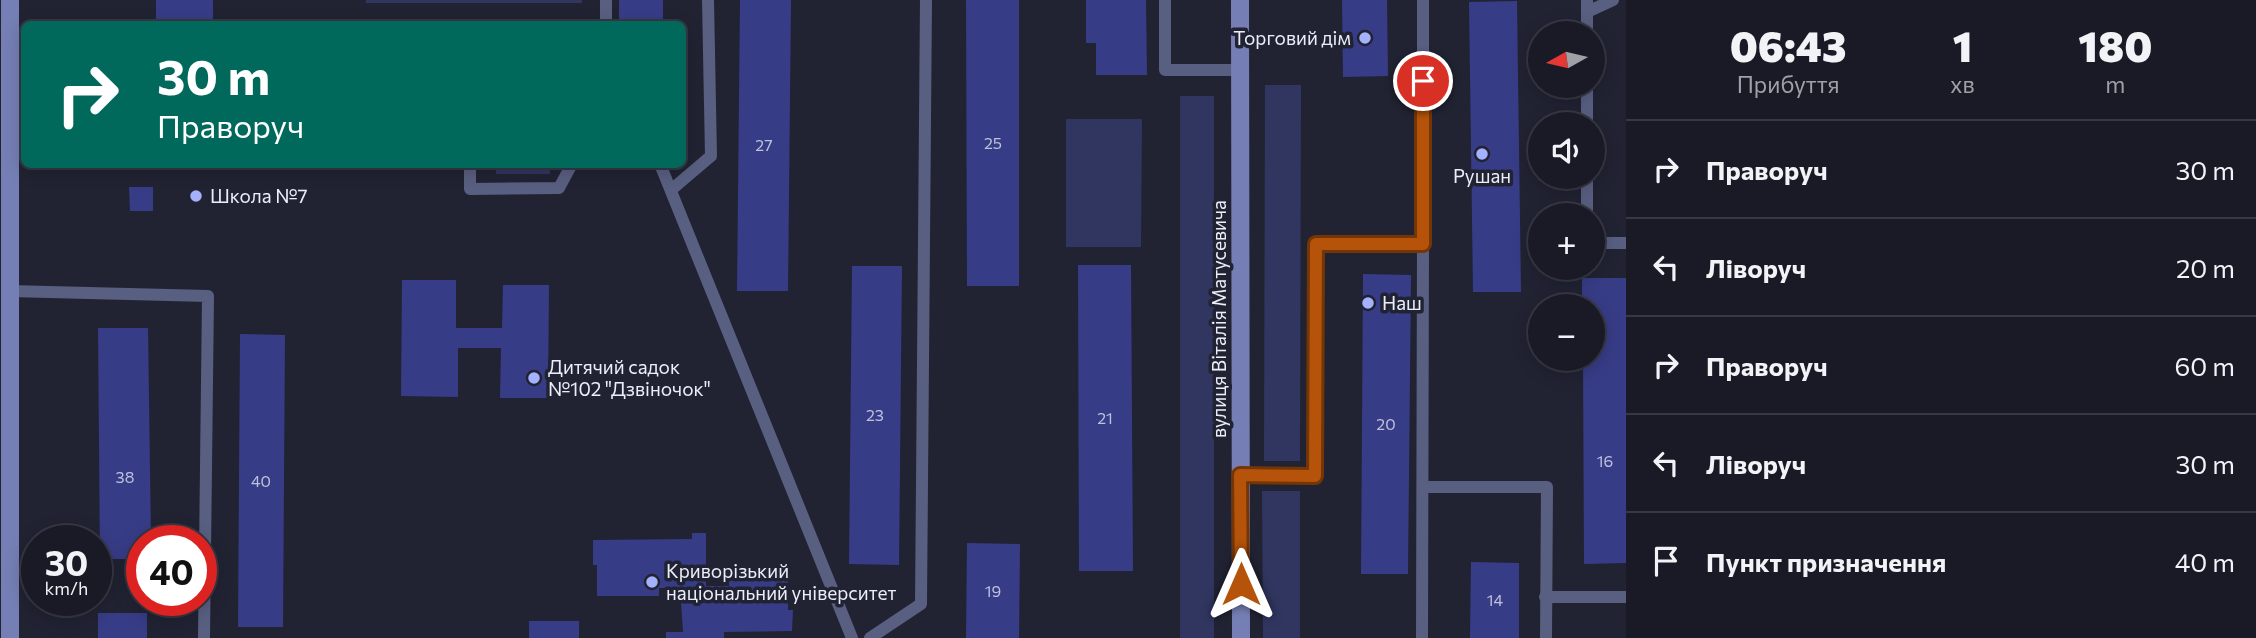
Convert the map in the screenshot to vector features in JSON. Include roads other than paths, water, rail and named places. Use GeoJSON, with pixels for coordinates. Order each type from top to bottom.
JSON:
{"type":"FeatureCollection","features":[{"type":"Feature","properties":{"kind":"street"},"geometry":{"type":"LineString","coordinates":[[10,0],[4,245],[9,291],[5,580],[10,638]]}},
{"type":"Feature","properties":{"kind":"street","name":"вулиця Віталія Матусевича"},"geometry":{"type":"LineString","coordinates":[[1240,0],[1241,638]]}},
{"type":"Feature","properties":{"kind":"lane"},"geometry":{"type":"LineString","coordinates":[[606,0],[606,21]]}},
{"type":"Feature","properties":{"kind":"lane"},"geometry":{"type":"LineString","coordinates":[[671,190],[711,156],[708,0]]}},
{"type":"Feature","properties":{"kind":"lane"},"geometry":{"type":"LineString","coordinates":[[870,638],[921,604],[926,0]]}},
{"type":"Feature","properties":{"kind":"lane"},"geometry":{"type":"LineString","coordinates":[[1165,0],[1165,70],[1240,70]]}},
{"type":"Feature","properties":{"kind":"lane"},"geometry":{"type":"LineString","coordinates":[[1422,638],[1423,0]]}},
{"type":"Feature","properties":{"kind":"lane"},"geometry":{"type":"LineString","coordinates":[[1587,6],[1613,0]]}},
{"type":"Feature","properties":{"kind":"lane"},"geometry":{"type":"LineString","coordinates":[[470,168],[470,189],[559,188],[570,168]]}},
{"type":"Feature","properties":{"kind":"lane"},"geometry":{"type":"LineString","coordinates":[[662,168],[852,638]]}},
{"type":"Feature","properties":{"kind":"lane"},"geometry":{"type":"LineString","coordinates":[[1605,243],[1626,243]]}},
{"type":"Feature","properties":{"kind":"lane"},"geometry":{"type":"LineString","coordinates":[[1240,475],[1315,476],[1316,244],[1423,244]]}},
{"type":"Feature","properties":{"kind":"lane"},"geometry":{"type":"LineString","coordinates":[[9,291],[208,296],[204,638]]}},
{"type":"Feature","properties":{"kind":"lane"},"geometry":{"type":"LineString","coordinates":[[1423,487],[1547,487],[1546,638]]}},
{"type":"Feature","properties":{"kind":"lane"},"geometry":{"type":"LineString","coordinates":[[1545,597],[1626,597]]}},
{"type":"Feature","properties":{"kind":"place","name":"Торговий дім"},"geometry":{"type":"Point","coordinates":[1365,38]}},
{"type":"Feature","properties":{"kind":"place","name":"Рушан"},"geometry":{"type":"Point","coordinates":[1482,154]}},
{"type":"Feature","properties":{"kind":"place","name":"Школа №7"},"geometry":{"type":"Point","coordinates":[196,196]}},
{"type":"Feature","properties":{"kind":"place","name":"Наш"},"geometry":{"type":"Point","coordinates":[1368,303]}},
{"type":"Feature","properties":{"kind":"place","name":"Дитячий садок №102 \"Дзвіночок\""},"geometry":{"type":"Point","coordinates":[534,378]}},
{"type":"Feature","properties":{"kind":"place","name":"Криворізький національний університет"},"geometry":{"type":"Point","coordinates":[652,582]}}]}
